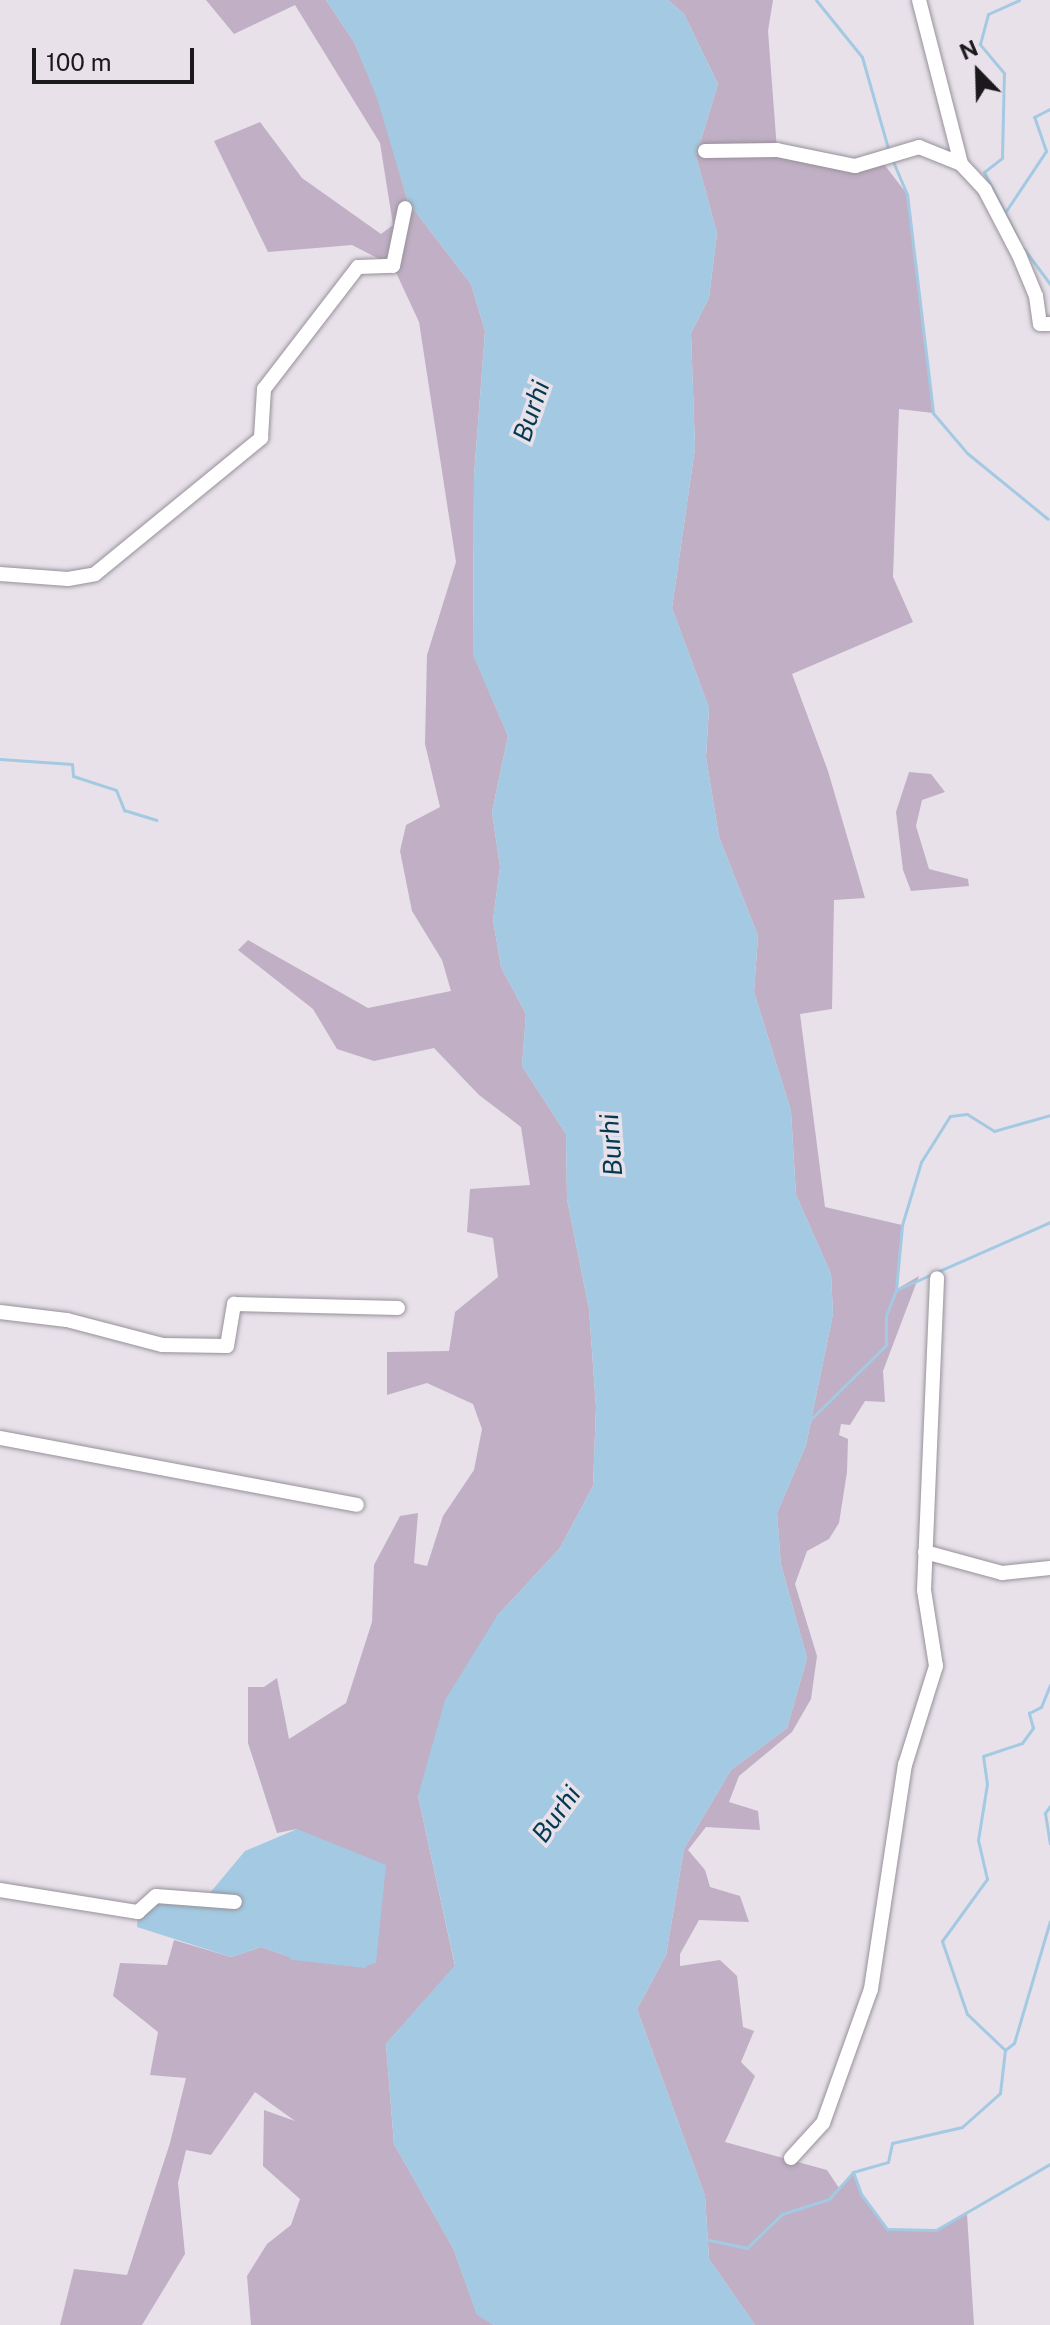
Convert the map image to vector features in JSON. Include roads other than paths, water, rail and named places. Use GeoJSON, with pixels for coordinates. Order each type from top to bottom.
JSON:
{"type":"FeatureCollection","features":[{"type":"Feature","properties":{"kind":"street"},"geometry":{"type":"LineString","coordinates":[[919,0],[961,164]]}},
{"type":"Feature","properties":{"kind":"street"},"geometry":{"type":"LineString","coordinates":[[705,151],[777,150],[855,166],[919,147],[961,164],[985,190],[1019,255],[1036,296],[1040,324],[1050,324]]}},
{"type":"Feature","properties":{"kind":"street"},"geometry":{"type":"LineString","coordinates":[[0,574],[68,579],[95,574],[240,457],[261,438],[264,389],[358,267],[393,266],[405,208]]}},
{"type":"Feature","properties":{"kind":"street"},"geometry":{"type":"LineString","coordinates":[[791,2158],[823,2123],[871,1989],[905,1765],[936,1666],[924,1590],[937,1278]]}},
{"type":"Feature","properties":{"kind":"street"},"geometry":{"type":"LineString","coordinates":[[0,1312],[91,1325],[118,1337],[162,1345],[227,1346],[234,1304],[398,1308]]}},
{"type":"Feature","properties":{"kind":"street"},"geometry":{"type":"LineString","coordinates":[[0,1438],[357,1505]]}},
{"type":"Feature","properties":{"kind":"street"},"geometry":{"type":"LineString","coordinates":[[925,1552],[1002,1573],[1050,1568]]}},
{"type":"Feature","properties":{"kind":"street"},"geometry":{"type":"LineString","coordinates":[[0,1890],[138,1912],[156,1896],[235,1902]]}},
{"type":"Feature","properties":{"kind":"water","name":"Burhi"},"geometry":{"type":"Polygon","coordinates":[[[326,0],[668,0],[684,14],[718,84],[696,156],[717,233],[709,298],[691,333],[695,448],[672,608],[709,708],[706,757],[719,837],[758,936],[754,992],[791,1111],[796,1195],[831,1274],[833,1314],[806,1445],[777,1513],[781,1565],[807,1658],[787,1728],[731,1770],[684,1849],[666,1955],[637,2009],[705,2196],[709,2259],[755,2325],[494,2325],[477,2315],[453,2248],[394,2144],[386,2044],[455,1965],[418,1796],[445,1700],[497,1616],[560,1548],[593,1486],[596,1407],[589,1309],[567,1199],[566,1134],[522,1066],[526,1014],[501,967],[493,920],[500,867],[492,812],[508,736],[473,655],[474,476],[485,331],[471,284],[408,202],[377,98],[354,42],[326,0]]]}},
{"type":"Feature","properties":{"kind":"water"},"geometry":{"type":"Polygon","coordinates":[[[297,1829],[386,1865],[376,1963],[362,1967],[293,1958],[261,1947],[231,1957],[137,1927],[138,1912],[156,1896],[204,1900],[245,1851],[297,1829]]]}},
{"type":"Feature","properties":{"kind":"waterway"},"geometry":{"type":"LineString","coordinates":[[816,0],[862,57],[889,152]]}},
{"type":"Feature","properties":{"kind":"waterway"},"geometry":{"type":"LineString","coordinates":[[1018,239],[984,172],[1002,158],[1004,73],[980,44],[988,14],[1019,0]]}},
{"type":"Feature","properties":{"kind":"waterway"},"geometry":{"type":"LineString","coordinates":[[1006,211],[1046,151],[1034,117],[1050,109]]}},
{"type":"Feature","properties":{"kind":"waterway"},"geometry":{"type":"LineString","coordinates":[[892,159],[907,194],[933,413],[967,453],[1048,519]]}},
{"type":"Feature","properties":{"kind":"waterway"},"geometry":{"type":"LineString","coordinates":[[1024,249],[1050,284]]}},
{"type":"Feature","properties":{"kind":"waterway"},"geometry":{"type":"LineString","coordinates":[[0,759],[72,764],[73,776],[116,790],[124,810],[157,820]]}},
{"type":"Feature","properties":{"kind":"waterway"},"geometry":{"type":"LineString","coordinates":[[896,1290],[902,1225],[921,1162],[950,1116],[967,1114],[994,1131],[1050,1115]]}},
{"type":"Feature","properties":{"kind":"waterway"},"geometry":{"type":"LineString","coordinates":[[810,1420],[886,1345],[886,1316],[896,1290],[1050,1222]]}},
{"type":"Feature","properties":{"kind":"waterway"},"geometry":{"type":"LineString","coordinates":[[705,2239],[747,2248],[782,2214],[829,2199],[853,2172],[888,2162],[892,2143],[962,2127],[1000,2093],[1005,2050],[967,2014],[942,1941],[987,1879],[978,1840],[987,1784],[983,1756],[1022,1743],[1033,1728],[1029,1713],[1041,1707],[1050,1685]]}},
{"type":"Feature","properties":{"kind":"waterway"},"geometry":{"type":"LineString","coordinates":[[1050,1806],[1045,1813],[1050,1844]]}},
{"type":"Feature","properties":{"kind":"waterway"},"geometry":{"type":"LineString","coordinates":[[1005,2050],[1014,2043],[1050,1921]]}},
{"type":"Feature","properties":{"kind":"waterway"},"geometry":{"type":"LineString","coordinates":[[284,1952],[293,1958],[365,1966]]}},
{"type":"Feature","properties":{"kind":"waterway"},"geometry":{"type":"LineString","coordinates":[[853,2172],[861,2194],[887,2229],[936,2230],[1050,2164]]}}]}
